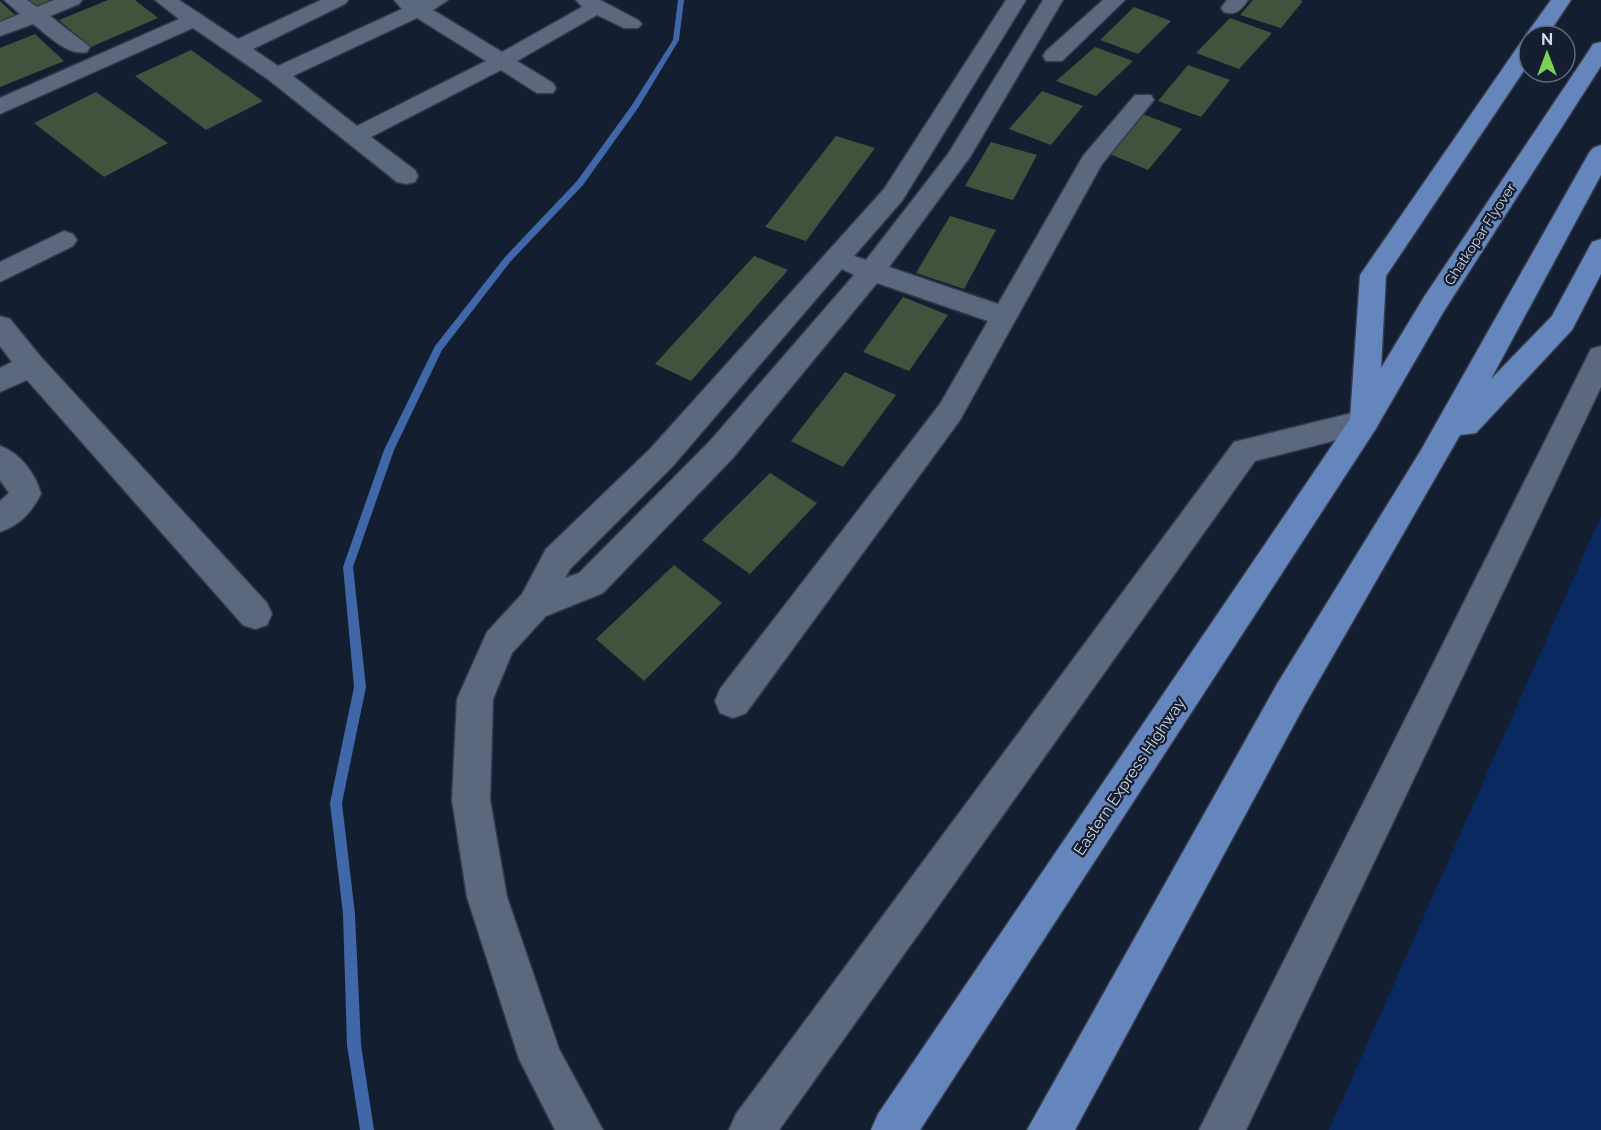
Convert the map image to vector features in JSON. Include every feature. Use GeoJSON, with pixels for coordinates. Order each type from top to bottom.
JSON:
{"type":"FeatureCollection","features":[{"type":"Feature","properties":{"kind":"highway"},"geometry":{"type":"LineString","coordinates":[[1544,24],[1561,0]]}},
{"type":"Feature","properties":{"kind":"highway","name":"Ghatkopar Flyover"},"geometry":{"type":"LineString","coordinates":[[1364,422],[1434,304],[1601,49]]}},
{"type":"Feature","properties":{"kind":"highway"},"geometry":{"type":"LineString","coordinates":[[1364,422],[1373,275],[1517,65]]}},
{"type":"Feature","properties":{"kind":"highway"},"geometry":{"type":"LineString","coordinates":[[1050,1130],[1290,696],[1432,459],[1601,153]]}},
{"type":"Feature","properties":{"kind":"highway"},"geometry":{"type":"LineString","coordinates":[[1432,459],[1562,323],[1601,248]]}},
{"type":"Feature","properties":{"kind":"highway","name":"Eastern Express Highway"},"geometry":{"type":"LineString","coordinates":[[894,1130],[1364,422]]}},
{"type":"Feature","properties":{"kind":"street"},"geometry":{"type":"LineString","coordinates":[[14,0],[79,47]]}},
{"type":"Feature","properties":{"kind":"street"},"geometry":{"type":"LineString","coordinates":[[0,30],[72,0]]}},
{"type":"Feature","properties":{"kind":"street"},"geometry":{"type":"LineString","coordinates":[[165,0],[277,75],[406,177]]}},
{"type":"Feature","properties":{"kind":"street"},"geometry":{"type":"LineString","coordinates":[[237,48],[338,0]]}},
{"type":"Feature","properties":{"kind":"street"},"geometry":{"type":"LineString","coordinates":[[277,75],[410,5],[438,0]]}},
{"type":"Feature","properties":{"kind":"street"},"geometry":{"type":"LineString","coordinates":[[580,1130],[541,1059],[487,897],[471,800],[475,699],[499,643],[534,605],[558,559],[661,458],[893,195],[1016,0]]}},
{"type":"Feature","properties":{"kind":"street"},"geometry":{"type":"LineString","coordinates":[[534,605],[591,583],[721,450],[872,272],[958,157],[1053,0]]}},
{"type":"Feature","properties":{"kind":"street"},"geometry":{"type":"LineString","coordinates":[[1054,56],[1115,0]]}},
{"type":"Feature","properties":{"kind":"street"},"geometry":{"type":"LineString","coordinates":[[355,136],[501,61],[592,3],[632,24]]}},
{"type":"Feature","properties":{"kind":"street"},"geometry":{"type":"LineString","coordinates":[[410,5],[545,88]]}},
{"type":"Feature","properties":{"kind":"street"},"geometry":{"type":"LineString","coordinates":[[0,107],[195,19]]}},
{"type":"Feature","properties":{"kind":"street"},"geometry":{"type":"LineString","coordinates":[[733,700],[950,412],[1092,161],[1143,100]]}},
{"type":"Feature","properties":{"kind":"street"},"geometry":{"type":"LineString","coordinates":[[0,273],[64,240]]}},
{"type":"Feature","properties":{"kind":"street"},"geometry":{"type":"LineString","coordinates":[[836,259],[1004,316]]}},
{"type":"Feature","properties":{"kind":"street"},"geometry":{"type":"LineString","coordinates":[[0,326],[31,365],[255,614]]}},
{"type":"Feature","properties":{"kind":"street"},"geometry":{"type":"LineString","coordinates":[[1222,1130],[1601,357]]}},
{"type":"Feature","properties":{"kind":"street"},"geometry":{"type":"LineString","coordinates":[[0,381],[31,365]]}},
{"type":"Feature","properties":{"kind":"street"},"geometry":{"type":"LineString","coordinates":[[752,1130],[1245,451],[1364,422]]}},
{"type":"Feature","properties":{"kind":"street"},"geometry":{"type":"LineString","coordinates":[[0,458],[23,485],[25,494],[19,504],[0,519]]}},
{"type":"Feature","properties":{"kind":"shaded area"},"geometry":{"type":"Polygon","coordinates":[[[1601,516],[1601,1130],[1329,1130],[1601,516]]]}},
{"type":"Feature","properties":{"kind":"building"},"geometry":{"type":"Polygon","coordinates":[[[25,0],[60,0],[37,9],[25,0]]]}},
{"type":"Feature","properties":{"kind":"building"},"geometry":{"type":"Polygon","coordinates":[[[108,0],[135,0],[158,18],[91,47],[59,20],[108,0]]]}},
{"type":"Feature","properties":{"kind":"building"},"geometry":{"type":"Polygon","coordinates":[[[1253,0],[1303,1],[1281,28],[1240,15],[1253,0]]]}},
{"type":"Feature","properties":{"kind":"building"},"geometry":{"type":"Polygon","coordinates":[[[0,1],[17,17],[0,24],[0,1]]]}},
{"type":"Feature","properties":{"kind":"building"},"geometry":{"type":"Polygon","coordinates":[[[1134,7],[1171,21],[1138,54],[1100,40],[1134,7]]]}},
{"type":"Feature","properties":{"kind":"building"},"geometry":{"type":"Polygon","coordinates":[[[1230,18],[1272,33],[1239,69],[1196,53],[1230,18]]]}},
{"type":"Feature","properties":{"kind":"building"},"geometry":{"type":"Polygon","coordinates":[[[35,34],[64,61],[0,87],[0,48],[35,34]]]}},
{"type":"Feature","properties":{"kind":"building"},"geometry":{"type":"Polygon","coordinates":[[[1095,47],[1133,61],[1096,96],[1056,81],[1095,47]]]}},
{"type":"Feature","properties":{"kind":"building"},"geometry":{"type":"Polygon","coordinates":[[[191,50],[263,101],[206,130],[135,76],[191,50]]]}},
{"type":"Feature","properties":{"kind":"building"},"geometry":{"type":"Polygon","coordinates":[[[1188,65],[1230,80],[1201,117],[1158,101],[1188,65]]]}},
{"type":"Feature","properties":{"kind":"building"},"geometry":{"type":"Polygon","coordinates":[[[1042,91],[1083,106],[1051,145],[1009,129],[1042,91]]]}},
{"type":"Feature","properties":{"kind":"building"},"geometry":{"type":"Polygon","coordinates":[[[96,92],[168,143],[104,177],[34,123],[96,92]]]}},
{"type":"Feature","properties":{"kind":"building"},"geometry":{"type":"Polygon","coordinates":[[[1140,113],[1182,129],[1148,170],[1105,152],[1140,113]]]}},
{"type":"Feature","properties":{"kind":"building"},"geometry":{"type":"Polygon","coordinates":[[[836,136],[875,148],[806,241],[765,227],[836,136]]]}},
{"type":"Feature","properties":{"kind":"building"},"geometry":{"type":"Polygon","coordinates":[[[991,142],[1037,155],[1013,200],[965,186],[991,142]]]}},
{"type":"Feature","properties":{"kind":"building"},"geometry":{"type":"Polygon","coordinates":[[[950,216],[996,230],[964,289],[916,273],[950,216]]]}},
{"type":"Feature","properties":{"kind":"building"},"geometry":{"type":"Polygon","coordinates":[[[754,256],[788,270],[691,381],[655,364],[754,256]]]}},
{"type":"Feature","properties":{"kind":"building"},"geometry":{"type":"Polygon","coordinates":[[[903,297],[948,315],[909,371],[863,352],[903,297]]]}},
{"type":"Feature","properties":{"kind":"building"},"geometry":{"type":"Polygon","coordinates":[[[845,372],[896,395],[843,467],[791,441],[845,372]]]}},
{"type":"Feature","properties":{"kind":"building"},"geometry":{"type":"Polygon","coordinates":[[[770,473],[817,503],[750,574],[702,540],[770,473]]]}},
{"type":"Feature","properties":{"kind":"building"},"geometry":{"type":"Polygon","coordinates":[[[674,565],[722,603],[644,681],[596,639],[674,565]]]}},
{"type":"Feature","properties":{"kind":"waterway"},"geometry":{"type":"LineString","coordinates":[[367,1130],[354,1045],[349,914],[336,803],[360,687],[348,567],[389,450],[438,348],[508,259],[580,183],[635,106],[676,40],[681,0]]}}]}
